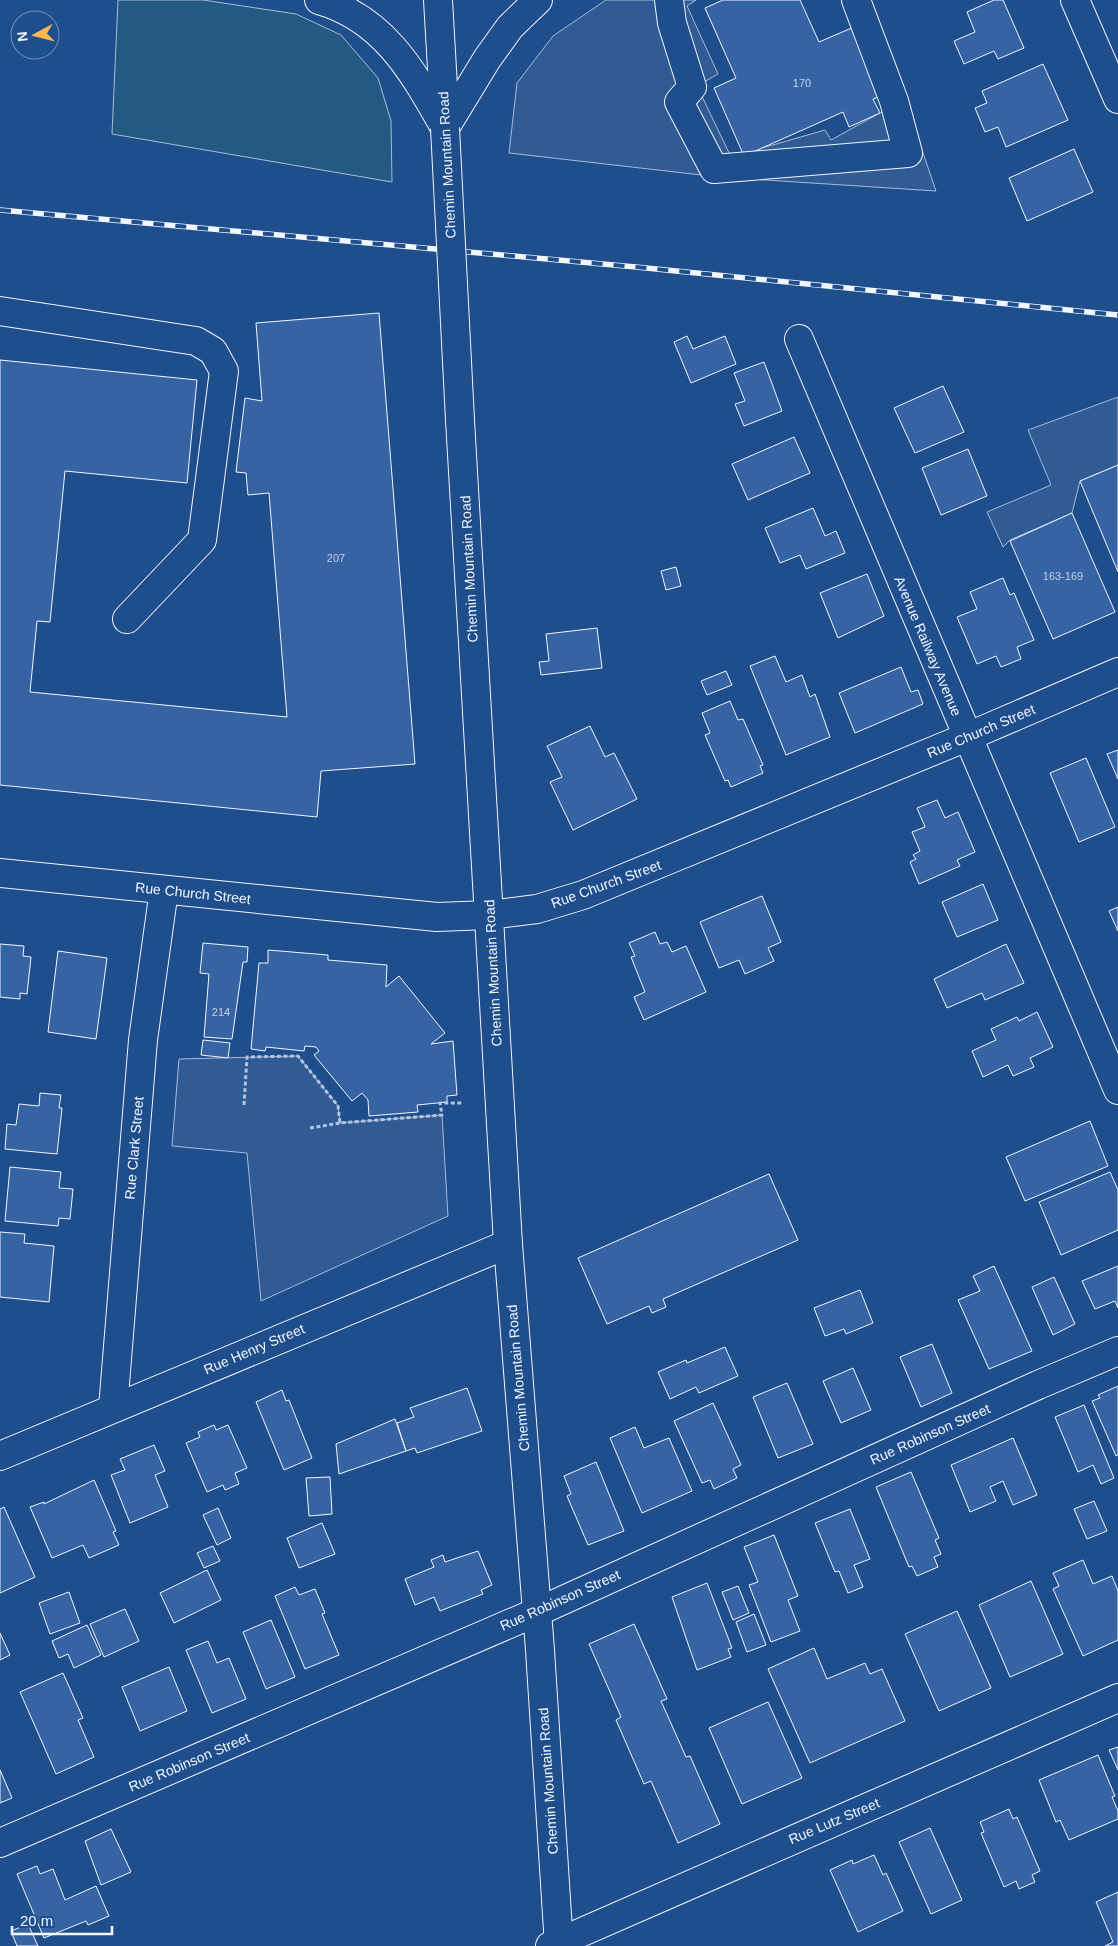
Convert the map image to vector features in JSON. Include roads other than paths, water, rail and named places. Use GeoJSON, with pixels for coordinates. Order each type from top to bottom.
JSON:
{"type":"FeatureCollection","features":[{"type":"Feature","properties":{"kind":"street"},"geometry":{"type":"LineString","coordinates":[[319,0],[346,10],[375,28],[411,69],[445,128],[487,59],[510,27],[538,0]]}},
{"type":"Feature","properties":{"kind":"street","name":"Chemin Mountain Road"},"geometry":{"type":"LineString","coordinates":[[438,0],[460,420],[508,1244],[537,1612],[556,1945]]}},
{"type":"Feature","properties":{"kind":"street"},"geometry":{"type":"LineString","coordinates":[[671,11],[692,87],[678,102],[714,169],[908,153],[894,101],[856,0]]}},
{"type":"Feature","properties":{"kind":"street"},"geometry":{"type":"LineString","coordinates":[[1075,0],[1118,99]]}},
{"type":"Feature","properties":{"kind":"street"},"geometry":{"type":"LineString","coordinates":[[0,312],[196,341],[214,351],[224,370],[202,540],[126,619]]}},
{"type":"Feature","properties":{"kind":"street","name":"Avenue Railway Avenue"},"geometry":{"type":"LineString","coordinates":[[799,339],[1118,1090]]}},
{"type":"Feature","properties":{"kind":"street","name":"Rue Church Street"},"geometry":{"type":"LineString","coordinates":[[0,873],[437,917],[489,915],[537,909],[583,895],[967,737],[1118,672]]}},
{"type":"Feature","properties":{"kind":"street","name":"Rue Clark Street"},"geometry":{"type":"LineString","coordinates":[[113,1408],[143,1040],[164,890]]}},
{"type":"Feature","properties":{"kind":"street","name":"Rue Henry Street"},"geometry":{"type":"LineString","coordinates":[[0,1456],[508,1244]]}},
{"type":"Feature","properties":{"kind":"street","name":"Rue Robinson Street"},"geometry":{"type":"LineString","coordinates":[[0,1843],[537,1612],[1038,1385],[1118,1351]]}},
{"type":"Feature","properties":{"kind":"street","name":"Rue Lutz Street"},"geometry":{"type":"LineString","coordinates":[[556,1945],[594,1925],[1118,1698]]}},
{"type":"Feature","properties":{"kind":"railway"},"geometry":{"type":"LineString","coordinates":[[0,210],[636,267],[1118,315]]}}]}
